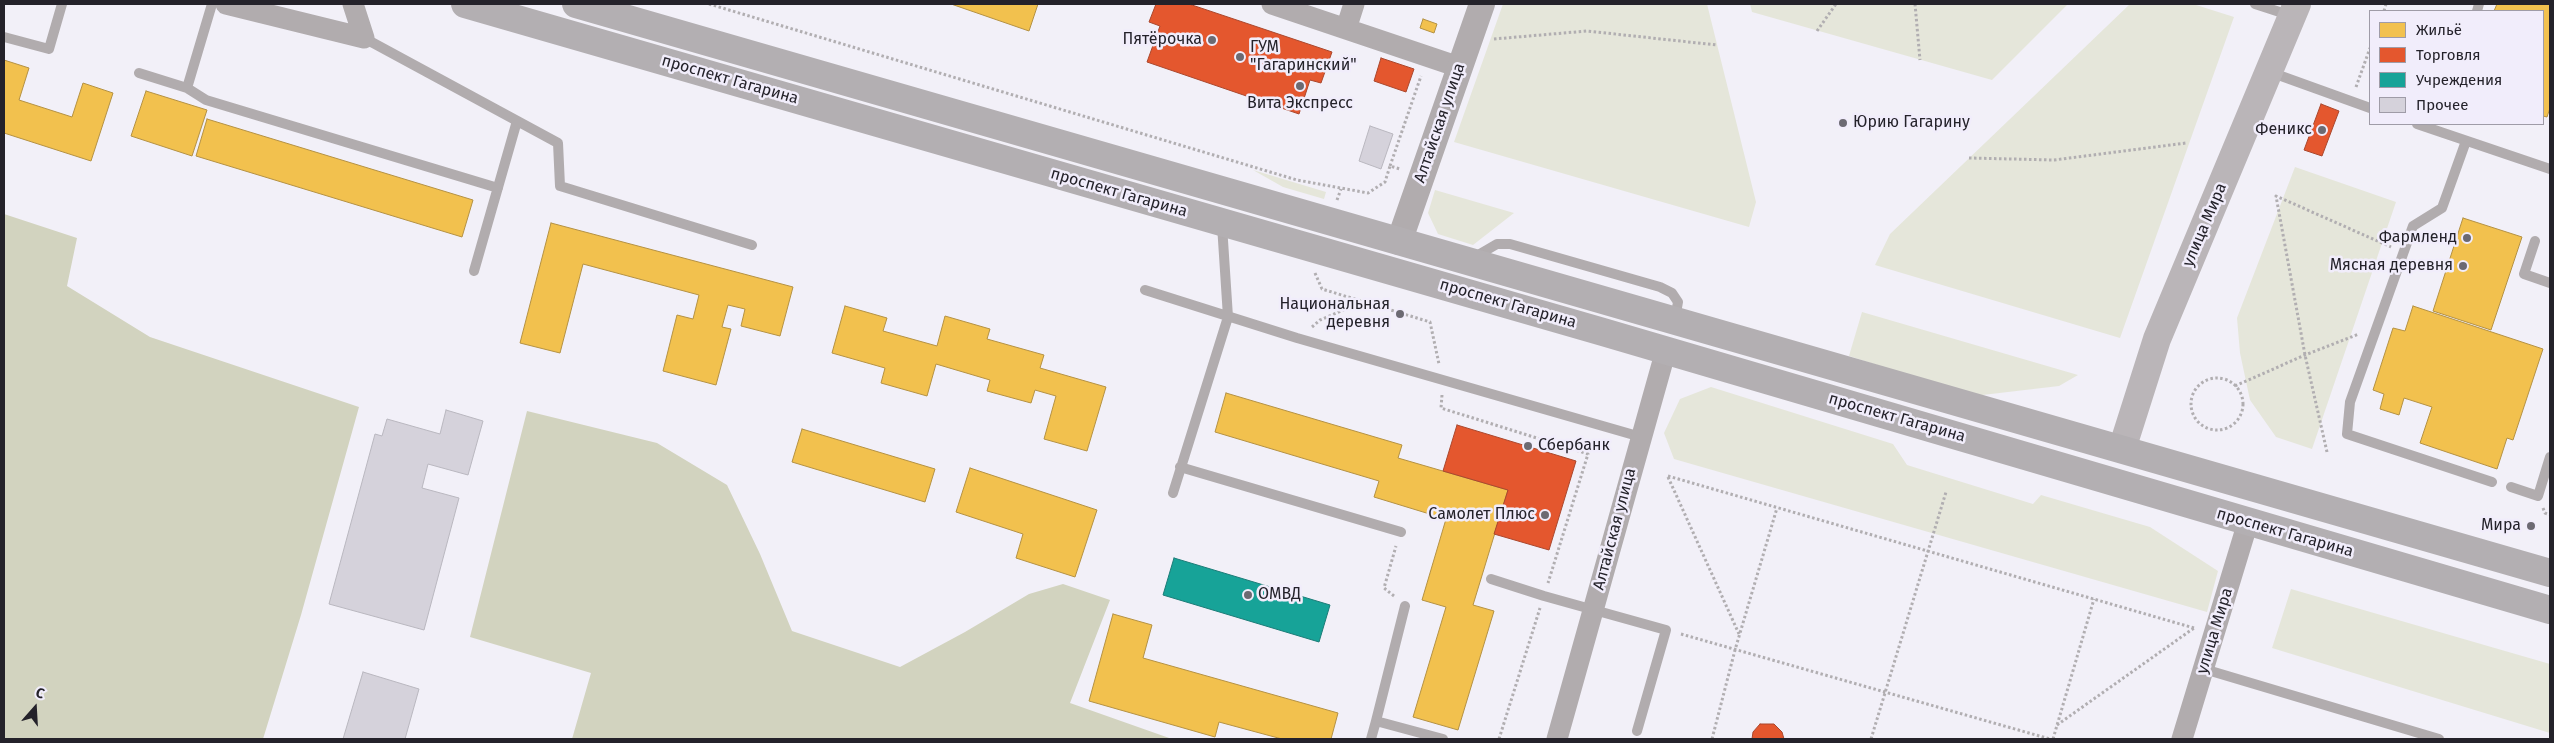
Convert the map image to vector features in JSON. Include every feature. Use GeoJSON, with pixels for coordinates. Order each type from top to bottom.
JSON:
{"type":"FeatureCollection","features":[{"type":"Feature","properties":{"kind":"main road","name":"проспект Гагарина"},"geometry":{"type":"LineString","coordinates":[[465,4],[1391,270],[2550,610]]}},
{"type":"Feature","properties":{"kind":"main road","name":"проспект Гагарина"},"geometry":{"type":"LineString","coordinates":[[576,4],[2550,573]]}},
{"type":"Feature","properties":{"kind":"main road","name":"улица Мира"},"geometry":{"type":"LineString","coordinates":[[2122,449],[2157,339],[2295,10]]}},
{"type":"Feature","properties":{"kind":"main road"},"geometry":{"type":"LineString","coordinates":[[1391,270],[1399,242]]}},
{"type":"Feature","properties":{"kind":"main road","name":"Алтайская улица"},"geometry":{"type":"LineString","coordinates":[[1666,350],[1675,320]]}},
{"type":"Feature","properties":{"kind":"main road"},"geometry":{"type":"LineString","coordinates":[[2112,482],[2122,449]]}},
{"type":"Feature","properties":{"kind":"street"},"geometry":{"type":"LineString","coordinates":[[226,4],[364,38]]}},
{"type":"Feature","properties":{"kind":"street"},"geometry":{"type":"LineString","coordinates":[[353,4],[364,38]]}},
{"type":"Feature","properties":{"kind":"street"},"geometry":{"type":"LineString","coordinates":[[1272,4],[1459,67]]}},
{"type":"Feature","properties":{"kind":"street"},"geometry":{"type":"LineString","coordinates":[[1346,29],[1354,4]]}},
{"type":"Feature","properties":{"kind":"street","name":"Алтайская улица"},"geometry":{"type":"LineString","coordinates":[[1399,242],[1482,4]]}},
{"type":"Feature","properties":{"kind":"street","name":"Алтайская улица"},"geometry":{"type":"LineString","coordinates":[[1557,739],[1666,350]]}},
{"type":"Feature","properties":{"kind":"street","name":"улица Мира"},"geometry":{"type":"LineString","coordinates":[[2182,739],[2248,522]]}},
{"type":"Feature","properties":{"kind":"lane"},"geometry":{"type":"LineString","coordinates":[[4,36],[49,49],[62,4]]}},
{"type":"Feature","properties":{"kind":"lane"},"geometry":{"type":"LineString","coordinates":[[187,88],[212,4]]}},
{"type":"Feature","properties":{"kind":"lane"},"geometry":{"type":"LineString","coordinates":[[2255,4],[2295,10]]}},
{"type":"Feature","properties":{"kind":"lane"},"geometry":{"type":"LineString","coordinates":[[364,38],[558,143],[560,186],[752,245]]}},
{"type":"Feature","properties":{"kind":"lane"},"geometry":{"type":"LineString","coordinates":[[138,72],[187,88],[206,100],[498,188]]}},
{"type":"Feature","properties":{"kind":"lane"},"geometry":{"type":"LineString","coordinates":[[2270,72],[2369,108]]}},
{"type":"Feature","properties":{"kind":"lane"},"geometry":{"type":"LineString","coordinates":[[474,272],[517,121]]}},
{"type":"Feature","properties":{"kind":"lane"},"geometry":{"type":"LineString","coordinates":[[2423,125],[2436,127],[2466,141],[2550,169]]}},
{"type":"Feature","properties":{"kind":"lane"},"geometry":{"type":"LineString","coordinates":[[2466,141],[2442,208],[2413,226],[2375,327],[2350,402],[2346,434],[2492,482]]}},
{"type":"Feature","properties":{"kind":"lane"},"geometry":{"type":"LineString","coordinates":[[1173,493],[1228,317],[1222,222]]}},
{"type":"Feature","properties":{"kind":"lane"},"geometry":{"type":"LineString","coordinates":[[2535,241],[2524,274],[2550,283]]}},
{"type":"Feature","properties":{"kind":"lane"},"geometry":{"type":"LineString","coordinates":[[1145,290],[1297,338],[1641,437]]}},
{"type":"Feature","properties":{"kind":"lane"},"geometry":{"type":"LineString","coordinates":[[2510,487],[2538,496],[2550,457]]}},
{"type":"Feature","properties":{"kind":"lane"},"geometry":{"type":"LineString","coordinates":[[1180,467],[1401,532]]}},
{"type":"Feature","properties":{"kind":"lane"},"geometry":{"type":"LineString","coordinates":[[1492,579],[1544,596],[1666,630],[1637,731]]}},
{"type":"Feature","properties":{"kind":"lane"},"geometry":{"type":"LineString","coordinates":[[1371,739],[1405,606]]}},
{"type":"Feature","properties":{"kind":"lane"},"geometry":{"type":"LineString","coordinates":[[2204,669],[2439,739]]}},
{"type":"Feature","properties":{"kind":"lane"},"geometry":{"type":"LineString","coordinates":[[1376,721],[1443,739]]}},
{"type":"Feature","properties":{"kind":"path"},"geometry":{"type":"LineString","coordinates":[[709,4],[1288,177],[1368,193],[1385,182],[1427,56]]}},
{"type":"Feature","properties":{"kind":"path"},"geometry":{"type":"LineString","coordinates":[[1817,31],[1836,4]]}},
{"type":"Feature","properties":{"kind":"path"},"geometry":{"type":"LineString","coordinates":[[1915,4],[1920,60]]}},
{"type":"Feature","properties":{"kind":"path"},"geometry":{"type":"LineString","coordinates":[[1468,42],[1587,31],[1717,45]]}},
{"type":"Feature","properties":{"kind":"path"},"geometry":{"type":"LineString","coordinates":[[2351,101],[2369,51]]}},
{"type":"Feature","properties":{"kind":"path"},"geometry":{"type":"LineString","coordinates":[[1969,158],[2054,160],[2186,143]]}},
{"type":"Feature","properties":{"kind":"path"},"geometry":{"type":"LineString","coordinates":[[1390,166],[1422,176]]}},
{"type":"Feature","properties":{"kind":"path"},"geometry":{"type":"LineString","coordinates":[[1336,204],[1341,189]]}},
{"type":"Feature","properties":{"kind":"path"},"geometry":{"type":"LineString","coordinates":[[2327,452],[2305,354],[2276,196],[2403,253]]}},
{"type":"Feature","properties":{"kind":"path"},"geometry":{"type":"LineString","coordinates":[[1315,272],[1322,289],[1430,322],[1443,380],[1441,408],[1588,454],[1500,739]]}},
{"type":"Feature","properties":{"kind":"path"},"geometry":{"type":"LineString","coordinates":[[1297,338],[1320,320],[1362,302]]}},
{"type":"Feature","properties":{"kind":"path"},"geometry":{"type":"LineString","coordinates":[[2235,386],[2305,354],[2375,327]]}},
{"type":"Feature","properties":{"kind":"path"},"geometry":{"type":"LineString","coordinates":[[2219,378],[2235,386],[2242,398],[2242,412],[2234,424],[2223,430],[2211,430],[2200,424],[2192,414],[2191,402],[2195,390],[2201,383],[2219,378]]}},
{"type":"Feature","properties":{"kind":"path"},"geometry":{"type":"LineString","coordinates":[[1739,634],[1668,476],[2195,628],[2057,725]]}},
{"type":"Feature","properties":{"kind":"path"},"geometry":{"type":"LineString","coordinates":[[1871,739],[1946,492]]}},
{"type":"Feature","properties":{"kind":"path"},"geometry":{"type":"LineString","coordinates":[[1712,739],[1739,634],[1777,508]]}},
{"type":"Feature","properties":{"kind":"path"},"geometry":{"type":"LineString","coordinates":[[1401,532],[1384,588],[1405,606]]}},
{"type":"Feature","properties":{"kind":"path"},"geometry":{"type":"LineString","coordinates":[[1666,630],[2052,739],[2094,599]]}},
{"type":"Feature","properties":{"kind":"shaded area"},"geometry":{"type":"Polygon","coordinates":[[[1503,4],[1707,4],[1756,202],[1749,227],[1454,142],[1503,4]]]}},
{"type":"Feature","properties":{"kind":"shaded area"},"geometry":{"type":"Polygon","coordinates":[[[1750,4],[2068,4],[1992,80],[1752,12],[1750,4]]]}},
{"type":"Feature","properties":{"kind":"shaded area"},"geometry":{"type":"Polygon","coordinates":[[[2130,4],[2193,4],[2234,17],[2120,338],[1875,265],[1890,234],[2130,4]]]}},
{"type":"Feature","properties":{"kind":"shaded area"},"geometry":{"type":"Polygon","coordinates":[[[2295,167],[2396,202],[2312,449],[2276,437],[2250,400],[2240,353],[2237,318],[2295,167]]]}},
{"type":"Feature","properties":{"kind":"shaded area"},"geometry":{"type":"Polygon","coordinates":[[[1253,170],[1326,192],[1324,199],[1283,187],[1253,170]]]}},
{"type":"Feature","properties":{"kind":"shaded area"},"geometry":{"type":"Polygon","coordinates":[[[1435,190],[1514,213],[1473,245],[1438,234],[1428,213],[1435,190]]]}},
{"type":"Feature","properties":{"kind":"shaded area"},"geometry":{"type":"Polygon","coordinates":[[[1862,312],[2078,375],[2059,386],[1974,396],[1849,356],[1862,312]]]}},
{"type":"Feature","properties":{"kind":"shaded area"},"geometry":{"type":"Polygon","coordinates":[[[1711,387],[1893,444],[1907,465],[2033,504],[2041,495],[2150,527],[2218,571],[2207,612],[1674,459],[1664,433],[1680,399],[1711,387]]]}},
{"type":"Feature","properties":{"kind":"shaded area"},"geometry":{"type":"Polygon","coordinates":[[[2291,589],[2550,664],[2550,733],[2272,648],[2291,589]]]}},
{"type":"Feature","properties":{"kind":"green space"},"geometry":{"type":"Polygon","coordinates":[[[4,214],[77,238],[67,286],[150,337],[359,407],[301,615],[263,739],[4,739],[4,214]]]}},
{"type":"Feature","properties":{"kind":"green space"},"geometry":{"type":"Polygon","coordinates":[[[527,411],[657,443],[727,485],[760,554],[792,631],[900,667],[965,632],[1029,594],[1063,584],[1110,600],[1070,703],[1172,739],[572,739],[591,673],[470,637],[527,411]]]}},
{"type":"Feature","properties":{"kind":"building: Жильё"},"geometry":{"type":"Polygon","coordinates":[[[951,4],[1038,4],[1029,31],[951,4]]]}},
{"type":"Feature","properties":{"kind":"building: Жильё"},"geometry":{"type":"Polygon","coordinates":[[[2497,4],[2550,4],[2550,108],[2547,117],[2544,116],[2544,10],[2494,10],[2497,4]]]}},
{"type":"Feature","properties":{"kind":"building: Жильё"},"geometry":{"type":"Polygon","coordinates":[[[1423,19],[1437,24],[1434,33],[1420,28],[1423,19]]]}},
{"type":"Feature","properties":{"kind":"building: Жильё"},"geometry":{"type":"Polygon","coordinates":[[[4,60],[29,68],[19,100],[72,117],[83,83],[113,93],[91,161],[4,133],[4,60]]]}},
{"type":"Feature","properties":{"kind":"building: Жильё"},"geometry":{"type":"Polygon","coordinates":[[[146,91],[207,110],[192,156],[131,136],[146,91]]]}},
{"type":"Feature","properties":{"kind":"building: Жильё"},"geometry":{"type":"Polygon","coordinates":[[[207,119],[473,200],[462,237],[196,156],[207,119]]]}},
{"type":"Feature","properties":{"kind":"building: Жильё"},"geometry":{"type":"Polygon","coordinates":[[[2463,218],[2522,237],[2491,330],[2433,311],[2463,218]]]}},
{"type":"Feature","properties":{"kind":"building: Жильё"},"geometry":{"type":"Polygon","coordinates":[[[551,223],[793,287],[780,336],[741,326],[745,309],[728,305],[722,327],[731,329],[716,385],[663,371],[677,315],[693,319],[699,295],[583,264],[560,353],[520,343],[551,223]]]}},
{"type":"Feature","properties":{"kind":"building: Жильё"},"geometry":{"type":"Polygon","coordinates":[[[845,306],[887,318],[883,331],[937,346],[945,316],[990,329],[987,339],[1044,355],[1040,368],[1106,387],[1087,451],[1044,439],[1056,396],[1035,390],[1031,403],[987,391],[990,380],[936,364],[927,396],[881,383],[885,368],[832,353],[845,306]]]}},
{"type":"Feature","properties":{"kind":"building: Жильё"},"geometry":{"type":"Polygon","coordinates":[[[2413,306],[2543,349],[2513,440],[2507,438],[2497,469],[2420,443],[2432,407],[2404,398],[2399,415],[2380,409],[2384,394],[2373,390],[2393,328],[2405,331],[2413,306]]]}},
{"type":"Feature","properties":{"kind":"building: Жильё"},"geometry":{"type":"Polygon","coordinates":[[[1226,393],[1402,445],[1398,458],[1508,490],[1473,605],[1494,611],[1458,730],[1413,717],[1446,607],[1422,600],[1446,519],[1374,497],[1379,481],[1215,432],[1226,393]]]}},
{"type":"Feature","properties":{"kind":"building: Жильё"},"geometry":{"type":"Polygon","coordinates":[[[802,429],[935,469],[925,502],[792,462],[802,429]]]}},
{"type":"Feature","properties":{"kind":"building: Жильё"},"geometry":{"type":"Polygon","coordinates":[[[970,468],[1097,510],[1075,577],[1016,558],[1023,534],[956,512],[970,468]]]}},
{"type":"Feature","properties":{"kind":"building: Жильё"},"geometry":{"type":"Polygon","coordinates":[[[1113,614],[1152,625],[1143,658],[1338,713],[1331,739],[1282,739],[1219,722],[1215,737],[1089,701],[1113,614]]]}},
{"type":"Feature","properties":{"kind":"building: Торговля","name":"ГУМ \"Гагаринский\""},"geometry":{"type":"Polygon","coordinates":[[[1156,4],[1189,4],[1332,52],[1321,83],[1310,80],[1299,114],[1147,62],[1160,26],[1149,22],[1156,4]]]}},
{"type":"Feature","properties":{"kind":"building: Торговля"},"geometry":{"type":"Polygon","coordinates":[[[1381,58],[1414,69],[1406,92],[1374,81],[1381,58]]]}},
{"type":"Feature","properties":{"kind":"building: Торговля","name":"Феникс"},"geometry":{"type":"Polygon","coordinates":[[[2321,104],[2339,111],[2322,156],[2304,150],[2321,104]]]}},
{"type":"Feature","properties":{"kind":"building: Торговля"},"geometry":{"type":"Polygon","coordinates":[[[1457,425],[1576,461],[1549,550],[1494,534],[1508,490],[1443,471],[1457,425]]]}},
{"type":"Feature","properties":{"kind":"building: Торговля"},"geometry":{"type":"Polygon","coordinates":[[[1760,724],[1774,724],[1782,732],[1784,739],[1752,739],[1753,732],[1760,724]]]}},
{"type":"Feature","properties":{"kind":"building: Учреждения"},"geometry":{"type":"Polygon","coordinates":[[[1174,558],[1330,605],[1319,642],[1163,595],[1174,558]]]}},
{"type":"Feature","properties":{"kind":"building: Прочее"},"geometry":{"type":"Polygon","coordinates":[[[1370,126],[1393,134],[1381,169],[1359,161],[1370,126]]]}},
{"type":"Feature","properties":{"kind":"building: Прочее"},"geometry":{"type":"Polygon","coordinates":[[[446,410],[483,421],[468,475],[428,464],[422,488],[459,498],[424,630],[329,604],[375,434],[382,436],[387,419],[440,434],[446,410]]]}},
{"type":"Feature","properties":{"kind":"building: Прочее"},"geometry":{"type":"Polygon","coordinates":[[[363,672],[419,689],[405,739],[343,739],[363,672]]]}},
{"type":"Feature","properties":{"kind":"place","name":"Пятёрочка"},"geometry":{"type":"Point","coordinates":[1212,40]}},
{"type":"Feature","properties":{"kind":"place","name":"ГУМ \"Гагаринский\""},"geometry":{"type":"Point","coordinates":[1240,57]}},
{"type":"Feature","properties":{"kind":"place","name":"Вита Экспресс"},"geometry":{"type":"Point","coordinates":[1300,86]}},
{"type":"Feature","properties":{"kind":"place","name":"Юрию Гагарину"},"geometry":{"type":"Point","coordinates":[1843,123]}},
{"type":"Feature","properties":{"kind":"place","name":"Феникс"},"geometry":{"type":"Point","coordinates":[2322,130]}},
{"type":"Feature","properties":{"kind":"place","name":"Фармленд"},"geometry":{"type":"Point","coordinates":[2467,238]}},
{"type":"Feature","properties":{"kind":"place","name":"Мясная деревня"},"geometry":{"type":"Point","coordinates":[2463,266]}},
{"type":"Feature","properties":{"kind":"place","name":"Национальная деревня"},"geometry":{"type":"Point","coordinates":[1400,314]}},
{"type":"Feature","properties":{"kind":"place","name":"Сбербанк"},"geometry":{"type":"Point","coordinates":[1528,446]}},
{"type":"Feature","properties":{"kind":"place","name":"Самолет Плюс"},"geometry":{"type":"Point","coordinates":[1545,515]}},
{"type":"Feature","properties":{"kind":"place","name":"Мира"},"geometry":{"type":"Point","coordinates":[2531,526]}},
{"type":"Feature","properties":{"kind":"place","name":"ОМВД"},"geometry":{"type":"Point","coordinates":[1248,595]}}]}
